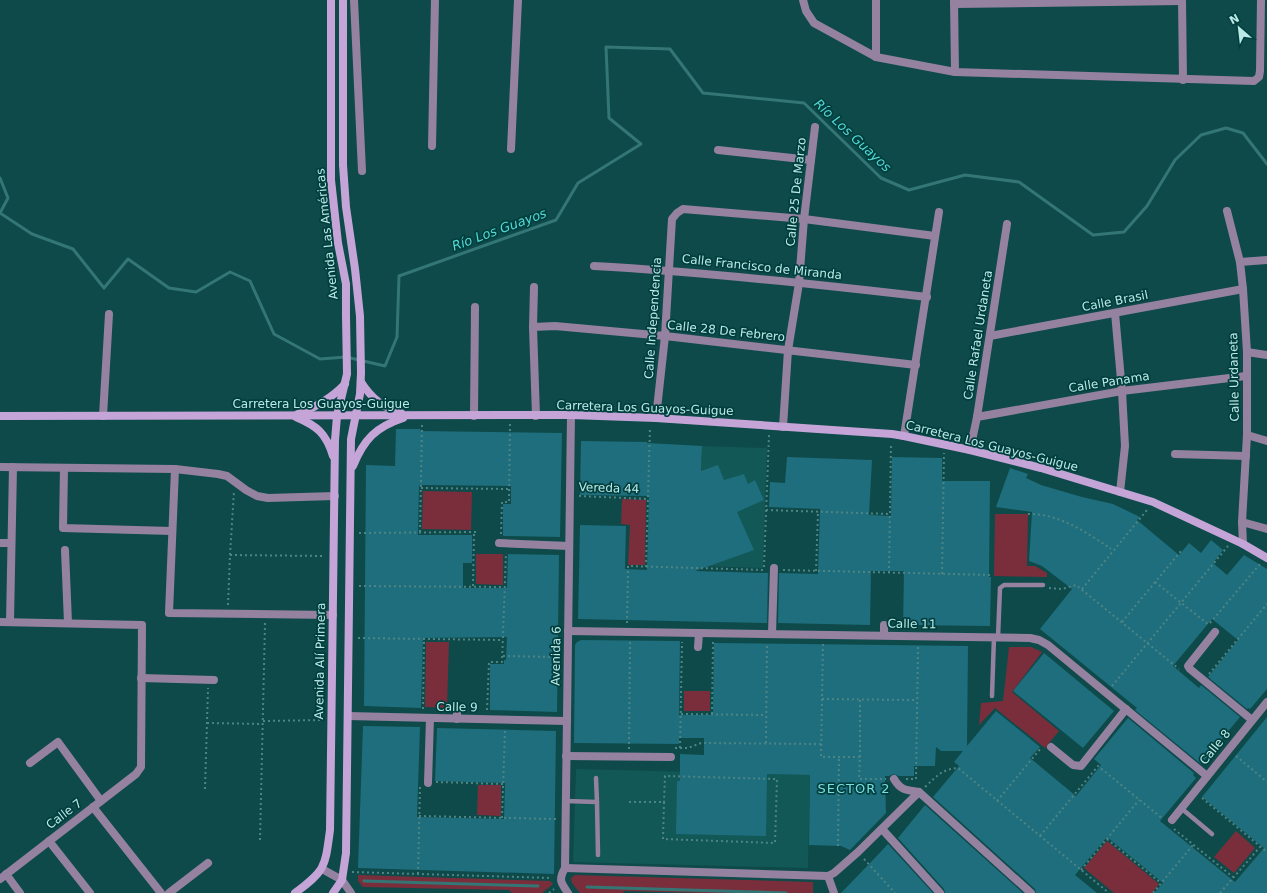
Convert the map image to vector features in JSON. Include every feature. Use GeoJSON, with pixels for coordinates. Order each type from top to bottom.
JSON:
{"type":"FeatureCollection","features":[{"type":"Feature","properties":{"kind":"main road","name":"Avenida Las Américas"},"geometry":{"type":"LineString","coordinates":[[331,0],[331,180],[338,243],[346,284],[347,374],[338,416]]}},
{"type":"Feature","properties":{"kind":"main road","name":"Avenida Las Américas"},"geometry":{"type":"LineString","coordinates":[[343,0],[343,165],[346,208],[360,316],[362,373],[357,416]]}},
{"type":"Feature","properties":{"kind":"main road"},"geometry":{"type":"LineString","coordinates":[[361,382],[378,403],[387,409],[410,416]]}},
{"type":"Feature","properties":{"kind":"main road"},"geometry":{"type":"LineString","coordinates":[[293,416],[321,404],[340,390],[345,383]]}},
{"type":"Feature","properties":{"kind":"main road","name":"Carretera Los Guayos-Guigue"},"geometry":{"type":"LineString","coordinates":[[0,416],[571,415],[653,418],[892,434],[970,450],[1041,468],[1154,502],[1234,539],[1266,557]]}},
{"type":"Feature","properties":{"kind":"main road"},"geometry":{"type":"LineString","coordinates":[[293,416],[312,424],[322,434],[330,445],[335,465]]}},
{"type":"Feature","properties":{"kind":"main road","name":"Avenida Alí Primera"},"geometry":{"type":"LineString","coordinates":[[322,869],[326,860],[330,830],[335,465],[338,416]]}},
{"type":"Feature","properties":{"kind":"main road"},"geometry":{"type":"LineString","coordinates":[[333,893],[342,880],[346,853],[351,475],[353,427],[357,416]]}},
{"type":"Feature","properties":{"kind":"main road"},"geometry":{"type":"LineString","coordinates":[[351,475],[357,456],[372,434],[384,425],[410,416]]}},
{"type":"Feature","properties":{"kind":"main road"},"geometry":{"type":"LineString","coordinates":[[295,893],[315,877],[322,869]]}},
{"type":"Feature","properties":{"kind":"street"},"geometry":{"type":"LineString","coordinates":[[354,0],[362,171]]}},
{"type":"Feature","properties":{"kind":"street"},"geometry":{"type":"LineString","coordinates":[[432,146],[434,0]]}},
{"type":"Feature","properties":{"kind":"street"},"geometry":{"type":"LineString","coordinates":[[511,149],[518,0]]}},
{"type":"Feature","properties":{"kind":"street"},"geometry":{"type":"LineString","coordinates":[[803,0],[806,11],[814,23],[876,57],[955,72],[1254,81],[1259,77],[1260,71],[1261,0]]}},
{"type":"Feature","properties":{"kind":"street"},"geometry":{"type":"LineString","coordinates":[[876,0],[876,57]]}},
{"type":"Feature","properties":{"kind":"street"},"geometry":{"type":"LineString","coordinates":[[955,72],[954,2],[1182,1],[1183,80]]}},
{"type":"Feature","properties":{"kind":"street","name":"Calle 25 De Marzo"},"geometry":{"type":"LineString","coordinates":[[783,427],[788,350],[799,282],[804,219],[815,127]]}},
{"type":"Feature","properties":{"kind":"street"},"geometry":{"type":"LineString","coordinates":[[718,150],[811,160]]}},
{"type":"Feature","properties":{"kind":"street","name":"Calle Independencia"},"geometry":{"type":"LineString","coordinates":[[653,418],[666,336],[672,219],[683,209],[804,219]]}},
{"type":"Feature","properties":{"kind":"street","name":"Calle Urdaneta"},"geometry":{"type":"LineString","coordinates":[[1227,211],[1240,262],[1247,352],[1247,436],[1242,522],[1243,544]]}},
{"type":"Feature","properties":{"kind":"street"},"geometry":{"type":"LineString","coordinates":[[904,436],[939,212]]}},
{"type":"Feature","properties":{"kind":"street"},"geometry":{"type":"LineString","coordinates":[[804,219],[935,236]]}},
{"type":"Feature","properties":{"kind":"street","name":"Calle Rafael Urdaneta"},"geometry":{"type":"LineString","coordinates":[[970,450],[978,416],[1007,224]]}},
{"type":"Feature","properties":{"kind":"street"},"geometry":{"type":"LineString","coordinates":[[1240,262],[1267,260]]}},
{"type":"Feature","properties":{"kind":"street","name":"Calle Francisco de Miranda"},"geometry":{"type":"LineString","coordinates":[[594,266],[669,270],[799,282],[926,297]]}},
{"type":"Feature","properties":{"kind":"street"},"geometry":{"type":"LineString","coordinates":[[534,287],[536,416]]}},
{"type":"Feature","properties":{"kind":"street","name":"Calle Brasil"},"geometry":{"type":"LineString","coordinates":[[990,336],[1243,289]]}},
{"type":"Feature","properties":{"kind":"street"},"geometry":{"type":"LineString","coordinates":[[474,416],[475,307]]}},
{"type":"Feature","properties":{"kind":"street"},"geometry":{"type":"LineString","coordinates":[[1115,313],[1126,446],[1120,492]]}},
{"type":"Feature","properties":{"kind":"street"},"geometry":{"type":"LineString","coordinates":[[103,416],[108,314]]}},
{"type":"Feature","properties":{"kind":"street","name":"Calle 28 De Febrero"},"geometry":{"type":"LineString","coordinates":[[534,327],[555,326],[666,336],[916,365]]}},
{"type":"Feature","properties":{"kind":"street"},"geometry":{"type":"LineString","coordinates":[[1247,352],[1267,355]]}},
{"type":"Feature","properties":{"kind":"street","name":"Calle Panama"},"geometry":{"type":"LineString","coordinates":[[978,416],[1122,391],[1246,376]]}},
{"type":"Feature","properties":{"kind":"street","name":"Avenida 6"},"geometry":{"type":"LineString","coordinates":[[561,878],[565,868],[569,546],[573,511],[570,496],[571,415]]}},
{"type":"Feature","properties":{"kind":"street"},"geometry":{"type":"LineString","coordinates":[[1247,436],[1267,441]]}},
{"type":"Feature","properties":{"kind":"street"},"geometry":{"type":"LineString","coordinates":[[1175,454],[1246,456]]}},
{"type":"Feature","properties":{"kind":"street"},"geometry":{"type":"LineString","coordinates":[[0,467],[175,469],[227,476],[257,496],[268,498],[335,496]]}},
{"type":"Feature","properties":{"kind":"street"},"geometry":{"type":"LineString","coordinates":[[10,622],[12,467]]}},
{"type":"Feature","properties":{"kind":"street"},"geometry":{"type":"LineString","coordinates":[[64,468],[63,528],[172,531]]}},
{"type":"Feature","properties":{"kind":"street"},"geometry":{"type":"LineString","coordinates":[[175,469],[169,613],[333,615]]}},
{"type":"Feature","properties":{"kind":"street"},"geometry":{"type":"LineString","coordinates":[[1242,522],[1267,529]]}},
{"type":"Feature","properties":{"kind":"street"},"geometry":{"type":"LineString","coordinates":[[0,543],[11,543]]}},
{"type":"Feature","properties":{"kind":"street"},"geometry":{"type":"LineString","coordinates":[[502,543],[569,546]]}},
{"type":"Feature","properties":{"kind":"street"},"geometry":{"type":"LineString","coordinates":[[65,550],[68,623]]}},
{"type":"Feature","properties":{"kind":"street"},"geometry":{"type":"LineString","coordinates":[[770,634],[774,569]]}},
{"type":"Feature","properties":{"kind":"street"},"geometry":{"type":"LineString","coordinates":[[0,622],[142,625],[141,678],[211,680]]}},
{"type":"Feature","properties":{"kind":"street"},"geometry":{"type":"LineString","coordinates":[[884,625],[884,635]]}},
{"type":"Feature","properties":{"kind":"street","name":"Calle 11"},"geometry":{"type":"LineString","coordinates":[[568,631],[996,637],[1030,638],[1039,640],[1048,645],[1207,776]]}},
{"type":"Feature","properties":{"kind":"street"},"geometry":{"type":"LineString","coordinates":[[1215,632],[1188,666],[1203,681],[1252,720]]}},
{"type":"Feature","properties":{"kind":"street"},"geometry":{"type":"LineString","coordinates":[[698,647],[699,633]]}},
{"type":"Feature","properties":{"kind":"street","name":"Calle 7"},"geometry":{"type":"LineString","coordinates":[[3,876],[102,801],[136,774],[141,767],[141,678]]}},
{"type":"Feature","properties":{"kind":"street","name":"Calle 8"},"geometry":{"type":"LineString","coordinates":[[1172,820],[1267,702]]}},
{"type":"Feature","properties":{"kind":"street"},"geometry":{"type":"LineString","coordinates":[[457,708],[457,719]]}},
{"type":"Feature","properties":{"kind":"street"},"geometry":{"type":"LineString","coordinates":[[1051,747],[1073,765],[1080,766],[1126,709]]}},
{"type":"Feature","properties":{"kind":"street","name":"Calle 9"},"geometry":{"type":"LineString","coordinates":[[348,716],[567,721]]}},
{"type":"Feature","properties":{"kind":"street"},"geometry":{"type":"LineString","coordinates":[[426,718],[426,784]]}},
{"type":"Feature","properties":{"kind":"street"},"geometry":{"type":"LineString","coordinates":[[30,763],[58,742],[102,801]]}},
{"type":"Feature","properties":{"kind":"street"},"geometry":{"type":"LineString","coordinates":[[566,756],[671,757]]}},
{"type":"Feature","properties":{"kind":"street"},"geometry":{"type":"LineString","coordinates":[[894,779],[898,787],[919,792],[1031,893]]}},
{"type":"Feature","properties":{"kind":"street"},"geometry":{"type":"LineString","coordinates":[[565,868],[828,876],[834,873],[858,852],[919,792]]}},
{"type":"Feature","properties":{"kind":"street"},"geometry":{"type":"LineString","coordinates":[[93,807],[161,893]]}},
{"type":"Feature","properties":{"kind":"street"},"geometry":{"type":"LineString","coordinates":[[882,829],[940,893]]}},
{"type":"Feature","properties":{"kind":"street"},"geometry":{"type":"LineString","coordinates":[[49,841],[90,893]]}},
{"type":"Feature","properties":{"kind":"street"},"geometry":{"type":"LineString","coordinates":[[169,893],[208,863]]}},
{"type":"Feature","properties":{"kind":"street"},"geometry":{"type":"LineString","coordinates":[[322,869],[342,880],[351,893]]}},
{"type":"Feature","properties":{"kind":"street"},"geometry":{"type":"LineString","coordinates":[[3,876],[20,893]]}},
{"type":"Feature","properties":{"kind":"street"},"geometry":{"type":"LineString","coordinates":[[828,876],[834,893]]}},
{"type":"Feature","properties":{"kind":"street"},"geometry":{"type":"LineString","coordinates":[[561,878],[561,884],[568,893]]}},
{"type":"Feature","properties":{"kind":"lane"},"geometry":{"type":"LineString","coordinates":[[992,696],[1000,588],[1004,585],[1045,587]]}},
{"type":"Feature","properties":{"kind":"lane"},"geometry":{"type":"LineString","coordinates":[[596,778],[598,855]]}},
{"type":"Feature","properties":{"kind":"lane"},"geometry":{"type":"LineString","coordinates":[[566,802],[597,802]]}},
{"type":"Feature","properties":{"kind":"lane"},"geometry":{"type":"LineString","coordinates":[[1181,808],[1212,834]]}},
{"type":"Feature","properties":{"kind":"path"},"geometry":{"type":"LineString","coordinates":[[420,533],[423,416]]}},
{"type":"Feature","properties":{"kind":"path"},"geometry":{"type":"LineString","coordinates":[[487,720],[489,662],[502,662],[503,656],[505,587],[502,543],[502,502],[509,502],[510,416]]}},
{"type":"Feature","properties":{"kind":"path"},"geometry":{"type":"LineString","coordinates":[[646,567],[653,418]]}},
{"type":"Feature","properties":{"kind":"path"},"geometry":{"type":"LineString","coordinates":[[764,570],[769,426]]}},
{"type":"Feature","properties":{"kind":"path"},"geometry":{"type":"LineString","coordinates":[[889,573],[892,434]]}},
{"type":"Feature","properties":{"kind":"path"},"geometry":{"type":"LineString","coordinates":[[942,574],[944,445]]}},
{"type":"Feature","properties":{"kind":"path"},"geometry":{"type":"LineString","coordinates":[[228,614],[234,481]]}},
{"type":"Feature","properties":{"kind":"path"},"geometry":{"type":"LineString","coordinates":[[421,488],[509,489]]}},
{"type":"Feature","properties":{"kind":"path","name":"Vereda 44"},"geometry":{"type":"LineString","coordinates":[[570,496],[648,499]]}},
{"type":"Feature","properties":{"kind":"path"},"geometry":{"type":"LineString","coordinates":[[1082,589],[1154,502]]}},
{"type":"Feature","properties":{"kind":"path"},"geometry":{"type":"LineString","coordinates":[[766,510],[890,514]]}},
{"type":"Feature","properties":{"kind":"path"},"geometry":{"type":"LineString","coordinates":[[816,571],[818,512]]}},
{"type":"Feature","properties":{"kind":"path"},"geometry":{"type":"LineString","coordinates":[[1028,514],[1050,517],[1074,526],[1090,534],[1112,549]]}},
{"type":"Feature","properties":{"kind":"path"},"geometry":{"type":"LineString","coordinates":[[350,533],[475,532],[473,586]]}},
{"type":"Feature","properties":{"kind":"path"},"geometry":{"type":"LineString","coordinates":[[1106,693],[1234,539]]}},
{"type":"Feature","properties":{"kind":"path"},"geometry":{"type":"LineString","coordinates":[[1122,622],[1181,551]]}},
{"type":"Feature","properties":{"kind":"path"},"geometry":{"type":"LineString","coordinates":[[230,555],[334,556]]}},
{"type":"Feature","properties":{"kind":"path"},"geometry":{"type":"LineString","coordinates":[[1156,582],[1209,625],[1266,557]]}},
{"type":"Feature","properties":{"kind":"path"},"geometry":{"type":"LineString","coordinates":[[628,757],[628,566],[992,575]]}},
{"type":"Feature","properties":{"kind":"path"},"geometry":{"type":"LineString","coordinates":[[1045,587],[1062,589],[1076,585],[1181,671]]}},
{"type":"Feature","properties":{"kind":"path"},"geometry":{"type":"LineString","coordinates":[[349,586],[505,587]]}},
{"type":"Feature","properties":{"kind":"path"},"geometry":{"type":"LineString","coordinates":[[1203,681],[1267,604]]}},
{"type":"Feature","properties":{"kind":"path"},"geometry":{"type":"LineString","coordinates":[[260,840],[265,614]]}},
{"type":"Feature","properties":{"kind":"path"},"geometry":{"type":"LineString","coordinates":[[680,748],[682,633]]}},
{"type":"Feature","properties":{"kind":"path"},"geometry":{"type":"LineString","coordinates":[[712,714],[713,633]]}},
{"type":"Feature","properties":{"kind":"path"},"geometry":{"type":"LineString","coordinates":[[766,743],[770,634]]}},
{"type":"Feature","properties":{"kind":"path"},"geometry":{"type":"LineString","coordinates":[[823,635],[821,757],[860,757]]}},
{"type":"Feature","properties":{"kind":"path"},"geometry":{"type":"LineString","coordinates":[[860,699],[859,779],[916,779],[918,636]]}},
{"type":"Feature","properties":{"kind":"path"},"geometry":{"type":"LineString","coordinates":[[349,638],[503,640]]}},
{"type":"Feature","properties":{"kind":"path"},"geometry":{"type":"LineString","coordinates":[[424,640],[426,718]]}},
{"type":"Feature","properties":{"kind":"path"},"geometry":{"type":"LineString","coordinates":[[503,656],[568,658]]}},
{"type":"Feature","properties":{"kind":"path"},"geometry":{"type":"LineString","coordinates":[[205,789],[211,680]]}},
{"type":"Feature","properties":{"kind":"path"},"geometry":{"type":"LineString","coordinates":[[822,699],[917,700]]}},
{"type":"Feature","properties":{"kind":"path"},"geometry":{"type":"LineString","coordinates":[[681,714],[766,715]]}},
{"type":"Feature","properties":{"kind":"path"},"geometry":{"type":"LineString","coordinates":[[207,723],[263,723],[332,720]]}},
{"type":"Feature","properties":{"kind":"path"},"geometry":{"type":"LineString","coordinates":[[502,818],[505,720]]}},
{"type":"Feature","properties":{"kind":"path"},"geometry":{"type":"LineString","coordinates":[[671,757],[671,748],[688,748],[701,743],[821,744]]}},
{"type":"Feature","properties":{"kind":"path"},"geometry":{"type":"LineString","coordinates":[[997,801],[1041,748]]}},
{"type":"Feature","properties":{"kind":"path"},"geometry":{"type":"LineString","coordinates":[[1228,750],[1267,782]]}},
{"type":"Feature","properties":{"kind":"path"},"geometry":{"type":"LineString","coordinates":[[838,846],[839,757]]}},
{"type":"Feature","properties":{"kind":"path"},"geometry":{"type":"LineString","coordinates":[[1040,836],[1098,766]]}},
{"type":"Feature","properties":{"kind":"path"},"geometry":{"type":"LineString","coordinates":[[919,792],[939,774],[948,769],[958,768],[1108,893]]}},
{"type":"Feature","properties":{"kind":"path"},"geometry":{"type":"LineString","coordinates":[[665,776],[778,779],[775,843],[663,839],[664,802],[665,776]]}},
{"type":"Feature","properties":{"kind":"path"},"geometry":{"type":"LineString","coordinates":[[418,874],[419,816],[426,784],[503,784]]}},
{"type":"Feature","properties":{"kind":"path"},"geometry":{"type":"LineString","coordinates":[[1194,792],[1267,852]]}},
{"type":"Feature","properties":{"kind":"path"},"geometry":{"type":"LineString","coordinates":[[1081,870],[1139,800]]}},
{"type":"Feature","properties":{"kind":"path"},"geometry":{"type":"LineString","coordinates":[[629,802],[664,802]]}},
{"type":"Feature","properties":{"kind":"path"},"geometry":{"type":"LineString","coordinates":[[419,816],[565,820]]}},
{"type":"Feature","properties":{"kind":"path"},"geometry":{"type":"LineString","coordinates":[[1107,839],[1161,883]]}},
{"type":"Feature","properties":{"kind":"path"},"geometry":{"type":"LineString","coordinates":[[1153,893],[1193,845]]}},
{"type":"Feature","properties":{"kind":"path"},"geometry":{"type":"LineString","coordinates":[[1220,893],[1260,846]]}},
{"type":"Feature","properties":{"kind":"path"},"geometry":{"type":"LineString","coordinates":[[858,852],[895,893]]}},
{"type":"Feature","properties":{"kind":"path"},"geometry":{"type":"LineString","coordinates":[[343,872],[561,878]]}},
{"type":"Feature","properties":{"kind":"shaded area"},"geometry":{"type":"Polygon","coordinates":[[[702,446],[767,448],[763,568],[698,566],[702,446]]]}},
{"type":"Feature","properties":{"kind":"shaded area"},"geometry":{"type":"Polygon","coordinates":[[[423,491],[472,492],[471,530],[422,529],[423,491]]]}},
{"type":"Feature","properties":{"kind":"shaded area"},"geometry":{"type":"Polygon","coordinates":[[[622,499],[646,500],[645,565],[628,565],[630,525],[621,524],[622,499]]]}},
{"type":"Feature","properties":{"kind":"shaded area"},"geometry":{"type":"Polygon","coordinates":[[[995,514],[1028,514],[1027,566],[1035,566],[1047,573],[1047,577],[994,576],[995,514]]]}},
{"type":"Feature","properties":{"kind":"shaded area"},"geometry":{"type":"Polygon","coordinates":[[[476,554],[503,554],[503,585],[476,584],[476,554]]]}},
{"type":"Feature","properties":{"kind":"shaded area"},"geometry":{"type":"Polygon","coordinates":[[[426,642],[449,642],[447,708],[425,707],[426,642]]]}},
{"type":"Feature","properties":{"kind":"shaded area"},"geometry":{"type":"Polygon","coordinates":[[[1009,647],[1031,647],[1042,652],[1012,692],[1059,731],[1045,748],[995,708],[979,725],[981,703],[1003,701],[1009,647]]]}},
{"type":"Feature","properties":{"kind":"shaded area"},"geometry":{"type":"Polygon","coordinates":[[[684,691],[710,691],[710,711],[684,711],[684,691]]]}},
{"type":"Feature","properties":{"kind":"shaded area"},"geometry":{"type":"Polygon","coordinates":[[[576,769],[810,775],[808,868],[573,862],[576,769]]]}},
{"type":"Feature","properties":{"kind":"shaded area"},"geometry":{"type":"Polygon","coordinates":[[[478,785],[501,785],[501,816],[477,815],[478,785]]]}},
{"type":"Feature","properties":{"kind":"shaded area"},"geometry":{"type":"Polygon","coordinates":[[[1236,831],[1255,848],[1234,873],[1214,857],[1236,831]]]}},
{"type":"Feature","properties":{"kind":"shaded area"},"geometry":{"type":"Polygon","coordinates":[[[1107,841],[1159,884],[1152,893],[1114,893],[1084,868],[1107,841]]]}},
{"type":"Feature","properties":{"kind":"shaded area"},"geometry":{"type":"Polygon","coordinates":[[[358,875],[550,881],[553,884],[542,893],[512,893],[509,890],[363,887],[358,881],[358,875]]]}},
{"type":"Feature","properties":{"kind":"shaded area"},"geometry":{"type":"Polygon","coordinates":[[[575,875],[813,882],[813,893],[624,891],[623,893],[580,893],[572,883],[571,878],[575,875]]]}},
{"type":"Feature","properties":{"kind":"building"},"geometry":{"type":"Polygon","coordinates":[[[396,429],[421,429],[420,431],[562,433],[560,537],[503,536],[503,504],[511,504],[511,486],[419,485],[418,535],[472,535],[472,563],[463,563],[463,588],[507,588],[508,554],[559,555],[557,712],[490,710],[490,664],[504,664],[504,660],[506,660],[507,637],[423,638],[421,708],[364,706],[366,465],[395,466],[396,429]]]}},
{"type":"Feature","properties":{"kind":"building"},"geometry":{"type":"Polygon","coordinates":[[[581,441],[647,442],[702,446],[701,471],[718,465],[724,480],[744,474],[748,484],[755,480],[764,500],[737,512],[754,550],[695,571],[768,573],[767,623],[578,619],[580,525],[626,526],[625,569],[647,570],[649,496],[580,495],[581,441]]]}},
{"type":"Feature","properties":{"kind":"building"},"geometry":{"type":"Polygon","coordinates":[[[787,457],[872,460],[869,515],[891,516],[892,457],[942,458],[942,481],[990,481],[990,626],[903,625],[904,571],[871,571],[870,625],[778,623],[779,573],[818,574],[820,509],[769,507],[770,482],[785,483],[787,457]]]}},
{"type":"Feature","properties":{"kind":"building"},"geometry":{"type":"Polygon","coordinates":[[[1010,468],[1028,474],[1026,478],[1041,485],[1113,504],[1140,517],[1137,520],[1179,555],[1189,543],[1201,553],[1211,540],[1223,550],[1213,563],[1227,575],[1244,555],[1267,569],[1267,689],[1250,709],[1247,709],[1208,677],[1238,640],[1212,619],[1173,666],[1199,688],[1201,685],[1240,717],[1201,764],[1135,710],[1137,708],[1040,629],[1072,589],[1042,566],[1029,561],[1032,512],[996,507],[1010,468]]]}},
{"type":"Feature","properties":{"kind":"building"},"geometry":{"type":"Polygon","coordinates":[[[581,640],[680,641],[679,715],[713,715],[714,643],[968,646],[967,746],[996,711],[1040,747],[1030,758],[1076,796],[1101,765],[1094,759],[1128,718],[1194,773],[1193,775],[1196,778],[1160,821],[1235,882],[1264,848],[1202,797],[1267,717],[1267,893],[1154,893],[1163,883],[1107,837],[1075,875],[1097,893],[1036,893],[1035,889],[933,797],[959,766],[954,762],[963,751],[941,751],[936,747],[935,766],[914,766],[914,776],[899,776],[894,774],[885,776],[886,813],[850,850],[841,846],[809,845],[810,775],[767,774],[766,836],[676,834],[677,781],[680,781],[680,754],[704,755],[704,738],[679,738],[679,744],[574,743],[575,645],[581,640]]]}},
{"type":"Feature","properties":{"kind":"building"},"geometry":{"type":"Polygon","coordinates":[[[1044,653],[1114,711],[1083,748],[1013,691],[1044,653]]]}},
{"type":"Feature","properties":{"kind":"building"},"geometry":{"type":"Polygon","coordinates":[[[363,726],[420,727],[417,817],[504,819],[505,783],[435,781],[437,728],[556,731],[554,874],[358,868],[363,726]]]}},
{"type":"Feature","properties":{"kind":"building"},"geometry":{"type":"Polygon","coordinates":[[[925,805],[1023,893],[945,893],[944,889],[898,838],[925,805]]]}},
{"type":"Feature","properties":{"kind":"building"},"geometry":{"type":"Polygon","coordinates":[[[888,844],[933,893],[841,893],[872,861],[888,844]]]}},
{"type":"Feature","properties":{"kind":"waterway","name":"Río Los Guayos"},"geometry":{"type":"LineString","coordinates":[[0,178],[8,198],[0,213],[32,234],[73,249],[104,288],[128,259],[169,288],[196,292],[230,272],[250,281],[274,334],[320,359],[346,357],[385,366],[397,337],[399,276],[556,220],[578,183],[641,144],[609,118],[606,47],[670,49],[703,93],[804,103],[881,178],[909,190],[965,175],[1019,182],[1093,235],[1124,232],[1147,206],[1175,160],[1201,135],[1226,128],[1243,133],[1267,164]]}},
{"type":"Feature","properties":{"kind":"waterway"},"geometry":{"type":"LineString","coordinates":[[364,881],[538,886]]}},
{"type":"Feature","properties":{"kind":"waterway"},"geometry":{"type":"LineString","coordinates":[[587,887],[786,893]]}},
{"type":"Feature","properties":{"kind":"district","name":"SECTOR 2"},"geometry":{"type":"Point","coordinates":[854,788]}}]}
